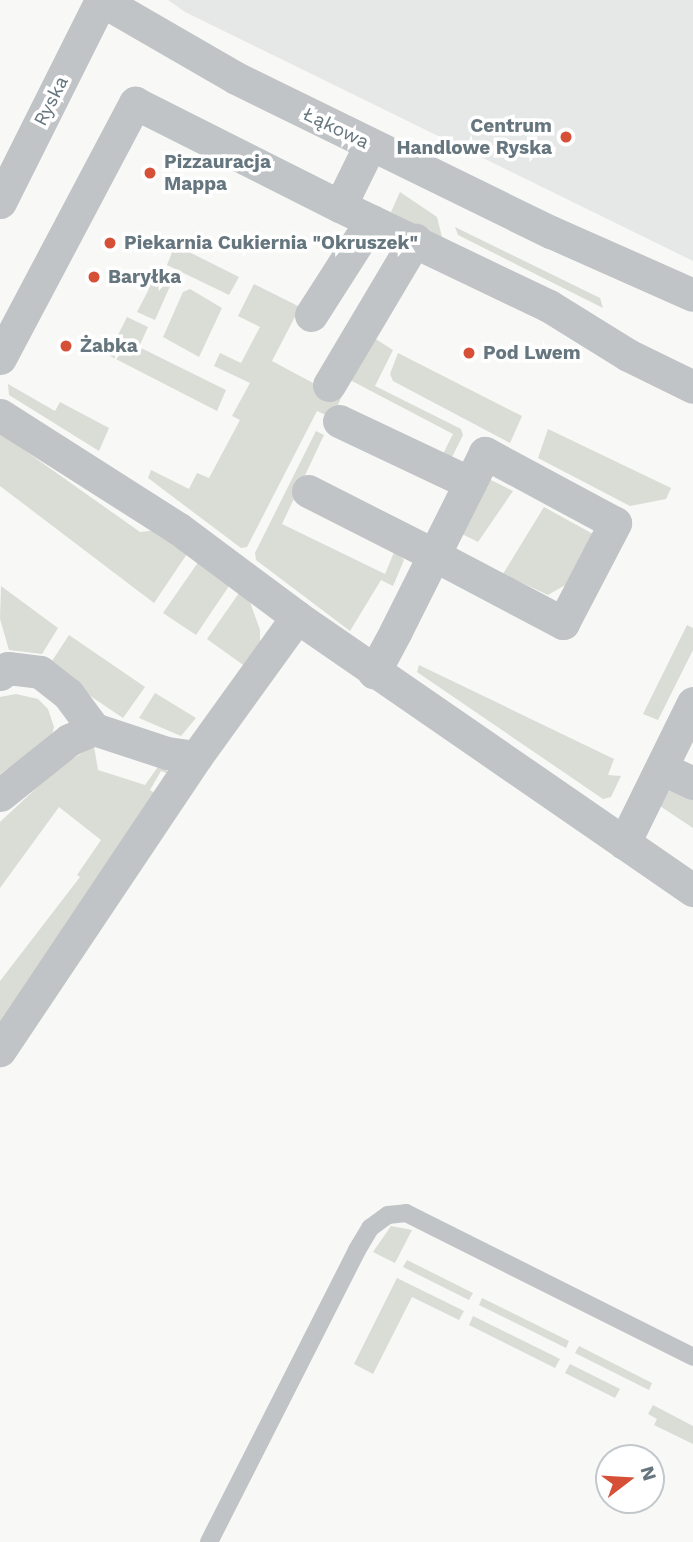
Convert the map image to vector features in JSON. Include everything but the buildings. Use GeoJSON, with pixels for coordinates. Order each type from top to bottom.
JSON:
{"type":"FeatureCollection","features":[{"type":"Feature","properties":{"kind":"street","name":"Łąkowa"},"geometry":{"type":"LineString","coordinates":[[101,0],[236,78],[370,145],[693,295]]}},
{"type":"Feature","properties":{"kind":"street","name":"Ryska"},"geometry":{"type":"LineString","coordinates":[[0,202],[101,0]]}},
{"type":"Feature","properties":{"kind":"street"},"geometry":{"type":"LineString","coordinates":[[0,358],[135,103],[282,192],[340,206],[415,240],[549,306],[628,355],[693,387]]}},
{"type":"Feature","properties":{"kind":"street"},"geometry":{"type":"LineString","coordinates":[[340,206],[370,145]]}},
{"type":"Feature","properties":{"kind":"street"},"geometry":{"type":"LineString","coordinates":[[312,315],[372,221]]}},
{"type":"Feature","properties":{"kind":"street"},"geometry":{"type":"LineString","coordinates":[[329,385],[415,240]]}},
{"type":"Feature","properties":{"kind":"street"},"geometry":{"type":"LineString","coordinates":[[0,415],[179,529],[374,672],[693,890]]}},
{"type":"Feature","properties":{"kind":"street"},"geometry":{"type":"LineString","coordinates":[[339,421],[470,483]]}},
{"type":"Feature","properties":{"kind":"street"},"geometry":{"type":"LineString","coordinates":[[308,491],[434,555],[563,623],[615,523],[485,453],[434,555],[374,672]]}},
{"type":"Feature","properties":{"kind":"street"},"geometry":{"type":"LineString","coordinates":[[0,1049],[196,757],[297,617]]}},
{"type":"Feature","properties":{"kind":"street"},"geometry":{"type":"LineString","coordinates":[[0,674],[8,668],[40,672],[68,694],[94,729],[167,753],[196,757]]}},
{"type":"Feature","properties":{"kind":"street"},"geometry":{"type":"LineString","coordinates":[[624,843],[689,723]]}},
{"type":"Feature","properties":{"kind":"street"},"geometry":{"type":"LineString","coordinates":[[0,795],[69,740],[94,729]]}},
{"type":"Feature","properties":{"kind":"street"},"geometry":{"type":"LineString","coordinates":[[663,769],[693,783]]}},
{"type":"Feature","properties":{"kind":"lane"},"geometry":{"type":"LineString","coordinates":[[209,1542],[366,1234],[388,1215],[406,1213],[693,1357]]}},
{"type":"Feature","properties":{"kind":"shaded area","name":"Centrum Handlowe Ryska"},"geometry":{"type":"Polygon","coordinates":[[[168,0],[693,0],[693,261],[185,12],[168,0]]]}},
{"type":"Feature","properties":{"kind":"shaded area"},"geometry":{"type":"Polygon","coordinates":[[[400,192],[437,217],[443,241],[391,212],[400,192]]]}},
{"type":"Feature","properties":{"kind":"shaded area"},"geometry":{"type":"Polygon","coordinates":[[[455,227],[600,298],[603,308],[458,235],[455,227]]]}},
{"type":"Feature","properties":{"kind":"shaded area"},"geometry":{"type":"Polygon","coordinates":[[[175,245],[239,277],[229,295],[167,265],[175,245]]]}},
{"type":"Feature","properties":{"kind":"shaded area"},"geometry":{"type":"Polygon","coordinates":[[[152,270],[171,284],[155,320],[137,312],[149,289],[144,286],[152,270]]]}},
{"type":"Feature","properties":{"kind":"shaded area"},"geometry":{"type":"Polygon","coordinates":[[[254,284],[300,307],[272,361],[341,398],[332,418],[317,411],[247,547],[241,548],[148,478],[151,470],[189,489],[197,473],[209,478],[240,420],[232,416],[250,383],[214,366],[220,353],[241,363],[260,327],[238,316],[254,284]]]}},
{"type":"Feature","properties":{"kind":"shaded area"},"geometry":{"type":"Polygon","coordinates":[[[190,289],[222,308],[199,357],[163,337],[183,292],[190,289]]]}},
{"type":"Feature","properties":{"kind":"shaded area"},"geometry":{"type":"Polygon","coordinates":[[[127,317],[148,327],[139,347],[226,390],[217,411],[108,355],[127,317]]]}},
{"type":"Feature","properties":{"kind":"shaded area"},"geometry":{"type":"Polygon","coordinates":[[[371,336],[393,350],[375,386],[461,429],[463,435],[452,457],[442,456],[453,434],[350,380],[371,336]]]}},
{"type":"Feature","properties":{"kind":"shaded area"},"geometry":{"type":"Polygon","coordinates":[[[398,353],[522,416],[510,443],[393,381],[390,374],[398,353]]]}},
{"type":"Feature","properties":{"kind":"shaded area"},"geometry":{"type":"Polygon","coordinates":[[[8,384],[55,411],[60,402],[109,428],[99,451],[9,395],[8,384]]]}},
{"type":"Feature","properties":{"kind":"shaded area"},"geometry":{"type":"Polygon","coordinates":[[[548,429],[671,488],[666,499],[630,506],[538,458],[548,429]]]}},
{"type":"Feature","properties":{"kind":"shaded area"},"geometry":{"type":"Polygon","coordinates":[[[316,431],[324,435],[282,524],[385,574],[395,550],[404,560],[393,586],[381,580],[350,631],[256,560],[255,553],[316,431]]]}},
{"type":"Feature","properties":{"kind":"shaded area"},"geometry":{"type":"Polygon","coordinates":[[[0,433],[140,532],[157,530],[187,554],[154,603],[0,486],[0,433]]]}},
{"type":"Feature","properties":{"kind":"shaded area"},"geometry":{"type":"Polygon","coordinates":[[[481,475],[513,491],[478,542],[454,530],[481,475]]]}},
{"type":"Feature","properties":{"kind":"shaded area"},"geometry":{"type":"Polygon","coordinates":[[[544,507],[593,534],[567,584],[548,595],[503,574],[544,507]]]}},
{"type":"Feature","properties":{"kind":"shaded area"},"geometry":{"type":"Polygon","coordinates":[[[199,561],[229,586],[196,635],[163,613],[199,561]]]}},
{"type":"Feature","properties":{"kind":"shaded area"},"geometry":{"type":"Polygon","coordinates":[[[1,586],[58,628],[42,654],[9,650],[0,619],[1,586]]]}},
{"type":"Feature","properties":{"kind":"shaded area"},"geometry":{"type":"Polygon","coordinates":[[[239,593],[250,602],[260,630],[260,643],[246,667],[207,639],[239,593]]]}},
{"type":"Feature","properties":{"kind":"shaded area"},"geometry":{"type":"Polygon","coordinates":[[[687,625],[693,628],[693,650],[658,720],[643,714],[687,625]]]}},
{"type":"Feature","properties":{"kind":"shaded area"},"geometry":{"type":"Polygon","coordinates":[[[69,635],[145,687],[123,718],[83,691],[52,661],[69,635]]]}},
{"type":"Feature","properties":{"kind":"shaded area"},"geometry":{"type":"Polygon","coordinates":[[[419,665],[614,759],[608,775],[621,776],[611,797],[603,799],[417,672],[419,665]]]}},
{"type":"Feature","properties":{"kind":"shaded area"},"geometry":{"type":"Polygon","coordinates":[[[155,693],[196,718],[181,736],[139,718],[155,693]]]}},
{"type":"Feature","properties":{"kind":"shaded area"},"geometry":{"type":"Polygon","coordinates":[[[16,694],[38,699],[48,709],[54,727],[51,739],[0,774],[0,697],[16,694]]]}},
{"type":"Feature","properties":{"kind":"shaded area"},"geometry":{"type":"Polygon","coordinates":[[[94,746],[98,770],[145,785],[160,764],[172,775],[161,771],[150,790],[158,795],[0,1027],[0,981],[80,877],[77,875],[101,840],[59,807],[0,888],[0,822],[59,767],[94,746]]]}},
{"type":"Feature","properties":{"kind":"shaded area"},"geometry":{"type":"Polygon","coordinates":[[[671,789],[693,798],[693,828],[657,804],[671,789]]]}},
{"type":"Feature","properties":{"kind":"shaded area"},"geometry":{"type":"Polygon","coordinates":[[[391,1226],[412,1230],[395,1263],[373,1252],[391,1226]]]}},
{"type":"Feature","properties":{"kind":"shaded area"},"geometry":{"type":"Polygon","coordinates":[[[407,1260],[473,1293],[469,1300],[403,1267],[407,1260]]]}},
{"type":"Feature","properties":{"kind":"shaded area"},"geometry":{"type":"Polygon","coordinates":[[[397,1278],[464,1311],[459,1320],[412,1297],[373,1374],[354,1364],[397,1278]]]}},
{"type":"Feature","properties":{"kind":"shaded area"},"geometry":{"type":"Polygon","coordinates":[[[482,1298],[569,1341],[566,1348],[479,1305],[482,1298]]]}},
{"type":"Feature","properties":{"kind":"shaded area"},"geometry":{"type":"Polygon","coordinates":[[[473,1316],[560,1359],[555,1368],[469,1325],[473,1316]]]}},
{"type":"Feature","properties":{"kind":"shaded area"},"geometry":{"type":"Polygon","coordinates":[[[579,1346],[652,1383],[649,1390],[575,1353],[579,1346]]]}},
{"type":"Feature","properties":{"kind":"shaded area"},"geometry":{"type":"Polygon","coordinates":[[[570,1364],[620,1389],[615,1398],[565,1373],[570,1364]]]}},
{"type":"Feature","properties":{"kind":"shaded area"},"geometry":{"type":"Polygon","coordinates":[[[653,1405],[693,1426],[693,1444],[654,1425],[657,1419],[648,1414],[653,1405]]]}},
{"type":"Feature","properties":{"kind":"place","name":"Centrum Handlowe Ryska"},"geometry":{"type":"Point","coordinates":[566,137]}},
{"type":"Feature","properties":{"kind":"place","name":"Pizzauracja Mappa"},"geometry":{"type":"Point","coordinates":[150,173]}},
{"type":"Feature","properties":{"kind":"place","name":"Piekarnia Cukiernia \"Okruszek\""},"geometry":{"type":"Point","coordinates":[110,243]}},
{"type":"Feature","properties":{"kind":"place","name":"Baryłka"},"geometry":{"type":"Point","coordinates":[94,277]}},
{"type":"Feature","properties":{"kind":"place","name":"Żabka"},"geometry":{"type":"Point","coordinates":[66,346]}},
{"type":"Feature","properties":{"kind":"place","name":"Pod Lwem"},"geometry":{"type":"Point","coordinates":[469,353]}}]}
